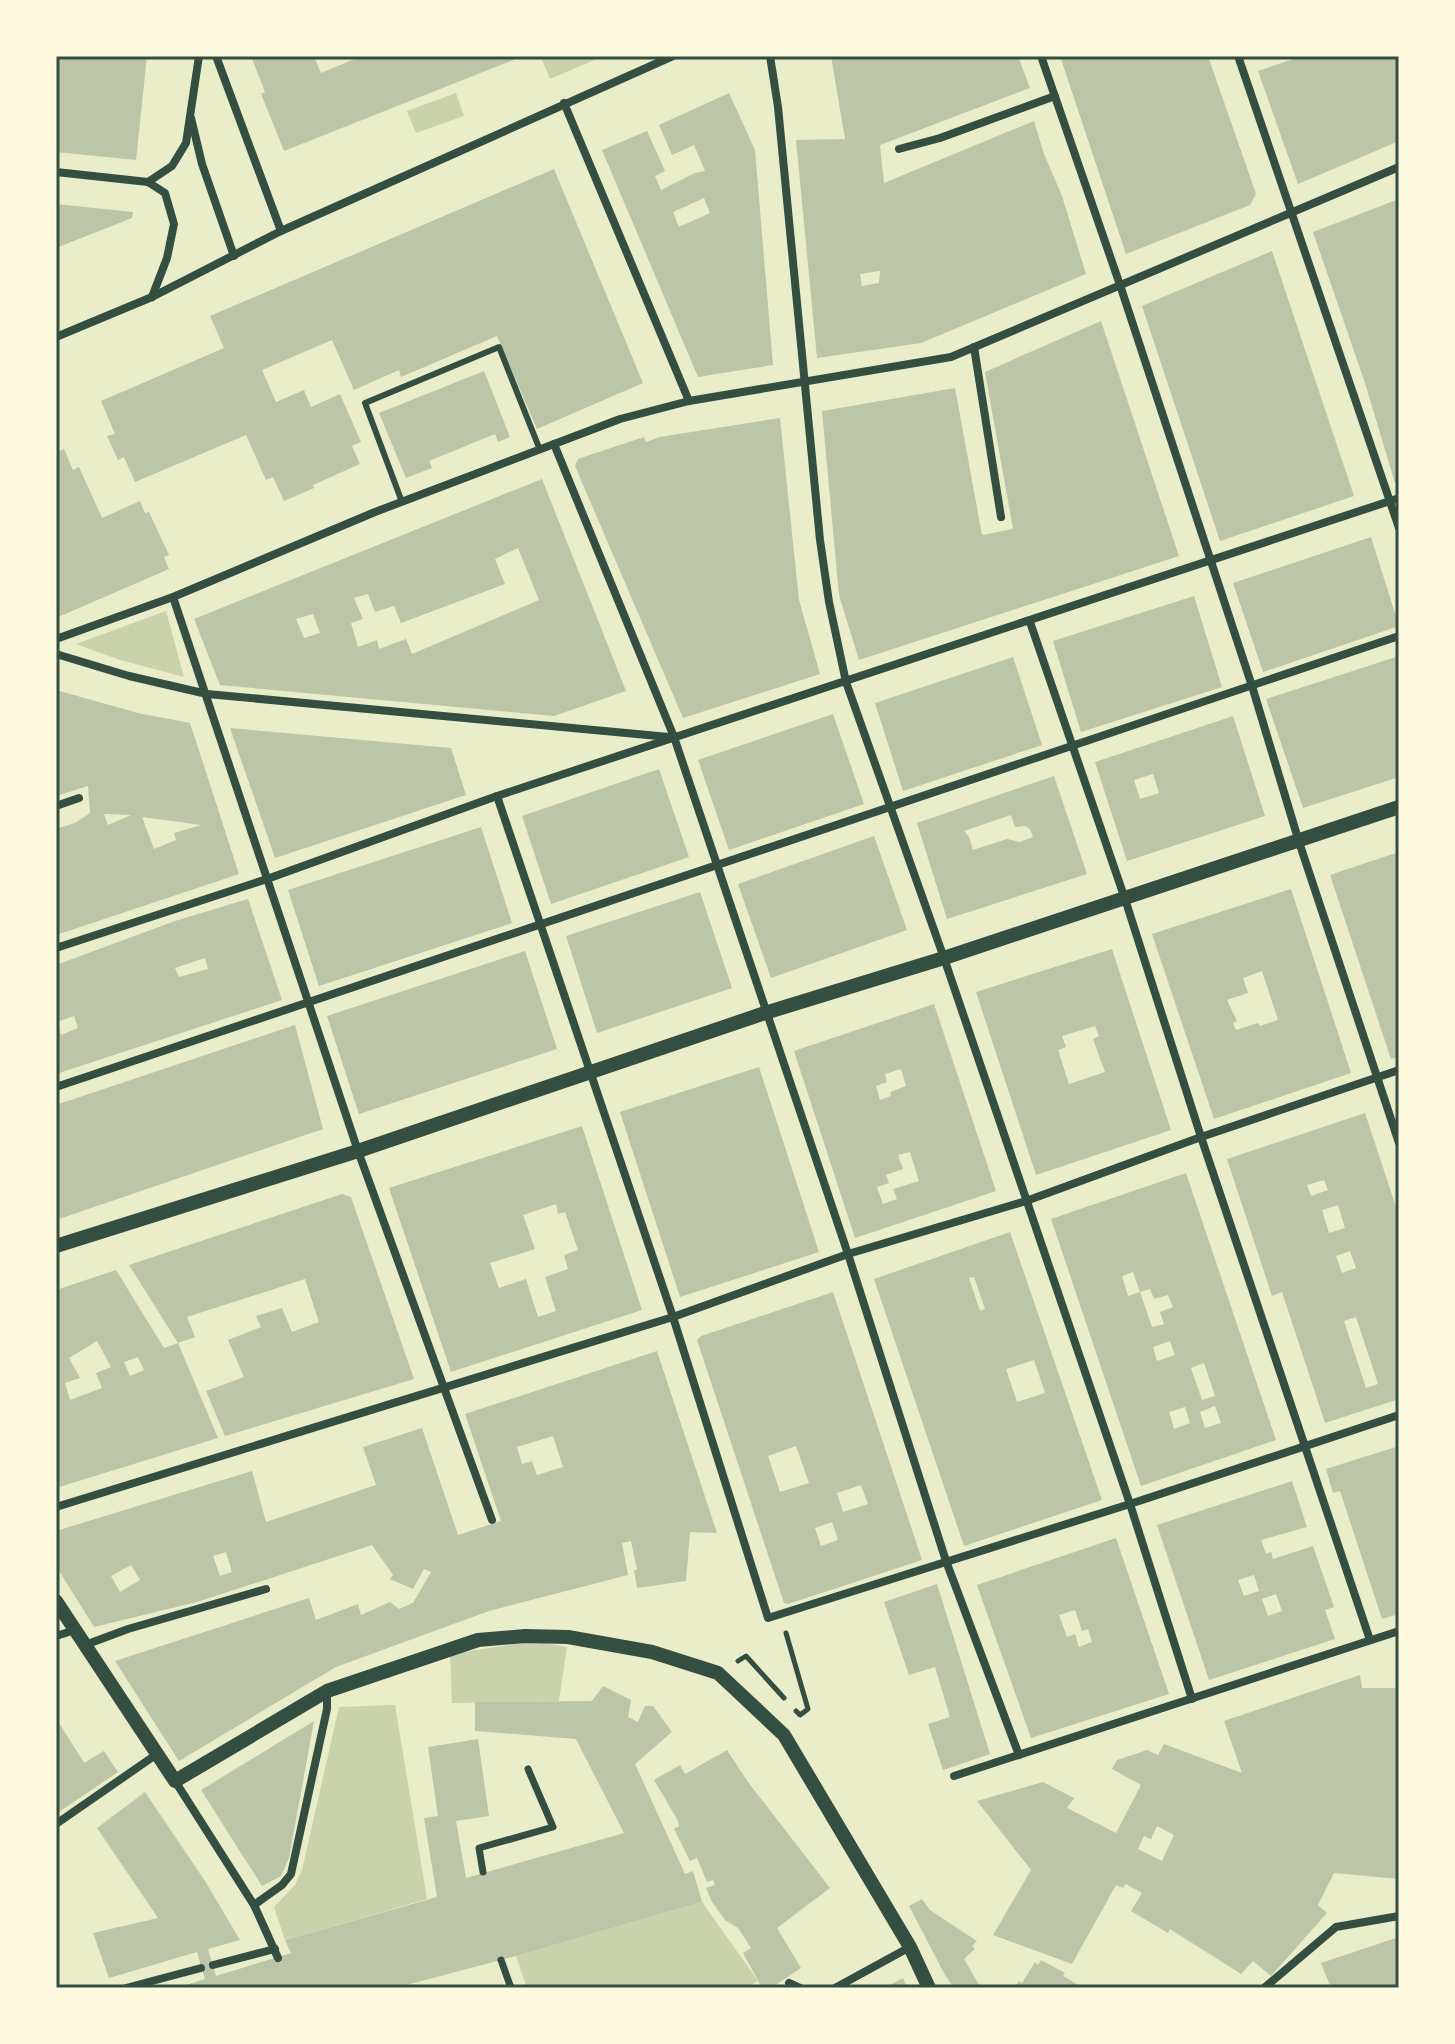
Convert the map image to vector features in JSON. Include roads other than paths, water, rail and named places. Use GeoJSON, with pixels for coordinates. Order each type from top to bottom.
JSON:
{"type":"FeatureCollection","features":[{"type":"Feature","properties":{"kind":"street"},"geometry":{"type":"LineString","coordinates":[[148,182],[172,166],[186,143],[199,56]]}},
{"type":"Feature","properties":{"kind":"street"},"geometry":{"type":"LineString","coordinates":[[216,56],[281,231]]}},
{"type":"Feature","properties":{"kind":"street"},"geometry":{"type":"LineString","coordinates":[[56,337],[152,297],[281,231],[673,56]]}},
{"type":"Feature","properties":{"kind":"street"},"geometry":{"type":"LineString","coordinates":[[770,56],[778,107],[820,540],[846,682],[944,958],[1130,1504],[1192,1699]]}},
{"type":"Feature","properties":{"kind":"street"},"geometry":{"type":"LineString","coordinates":[[1041,56],[1120,285],[1399,1143]]}},
{"type":"Feature","properties":{"kind":"street"},"geometry":{"type":"LineString","coordinates":[[1238,56],[1395,500],[1399,528]]}},
{"type":"Feature","properties":{"kind":"street"},"geometry":{"type":"LineString","coordinates":[[899,149],[940,138],[1055,96]]}},
{"type":"Feature","properties":{"kind":"street"},"geometry":{"type":"LineString","coordinates":[[564,103],[689,401]]}},
{"type":"Feature","properties":{"kind":"street"},"geometry":{"type":"LineString","coordinates":[[191,118],[202,164],[234,256]]}},
{"type":"Feature","properties":{"kind":"street"},"geometry":{"type":"LineString","coordinates":[[56,639],[173,597],[402,502],[620,419],[689,401],[951,357],[1399,167]]}},
{"type":"Feature","properties":{"kind":"street"},"geometry":{"type":"LineString","coordinates":[[56,172],[148,182],[165,193],[174,224],[167,258],[152,297]]}},
{"type":"Feature","properties":{"kind":"street"},"geometry":{"type":"LineString","coordinates":[[974,347],[1001,517]]}},
{"type":"Feature","properties":{"kind":"street"},"geometry":{"type":"LineString","coordinates":[[554,444],[674,737],[848,1254],[946,1561],[1019,1755]]}},
{"type":"Feature","properties":{"kind":"street"},"geometry":{"type":"LineString","coordinates":[[56,948],[267,879],[497,796],[1395,500]]}},
{"type":"Feature","properties":{"kind":"street"},"geometry":{"type":"LineString","coordinates":[[173,597],[358,1151],[492,1520]]}},
{"type":"Feature","properties":{"kind":"street"},"geometry":{"type":"LineString","coordinates":[[1030,622],[1370,1640]]}},
{"type":"Feature","properties":{"kind":"street"},"geometry":{"type":"LineString","coordinates":[[56,1087],[1399,636]]}},
{"type":"Feature","properties":{"kind":"street"},"geometry":{"type":"LineString","coordinates":[[56,654],[129,676],[207,694],[674,737]]}},
{"type":"Feature","properties":{"kind":"street"},"geometry":{"type":"LineString","coordinates":[[497,796],[673,1317],[768,1618],[1399,1415]]}},
{"type":"Feature","properties":{"kind":"street"},"geometry":{"type":"LineString","coordinates":[[56,806],[79,798]]}},
{"type":"Feature","properties":{"kind":"street"},"geometry":{"type":"LineString","coordinates":[[56,1246],[358,1151],[765,1013],[944,958],[1399,807]]}},
{"type":"Feature","properties":{"kind":"street"},"geometry":{"type":"LineString","coordinates":[[56,1507],[673,1317],[848,1254],[1026,1201],[1399,1070]]}},
{"type":"Feature","properties":{"kind":"street"},"geometry":{"type":"LineString","coordinates":[[85,1645],[128,1629],[266,1589]]}},
{"type":"Feature","properties":{"kind":"street"},"geometry":{"type":"LineString","coordinates":[[56,1601],[254,1905],[277,1953],[213,1965]]}},
{"type":"Feature","properties":{"kind":"street"},"geometry":{"type":"LineString","coordinates":[[56,1636],[75,1630]]}},
{"type":"Feature","properties":{"kind":"street"},"geometry":{"type":"LineString","coordinates":[[954,1776],[1399,1631]]}},
{"type":"Feature","properties":{"kind":"street"},"geometry":{"type":"LineString","coordinates":[[175,1781],[327,1691],[478,1640],[525,1636],[568,1637],[652,1652],[718,1673],[784,1735],[910,1947],[929,1988]]}},
{"type":"Feature","properties":{"kind":"street"},"geometry":{"type":"LineString","coordinates":[[254,1905],[282,1885],[291,1874],[327,1709],[327,1691]]}},
{"type":"Feature","properties":{"kind":"street"},"geometry":{"type":"LineString","coordinates":[[56,1824],[157,1754]]}},
{"type":"Feature","properties":{"kind":"street"},"geometry":{"type":"LineString","coordinates":[[483,1872],[479,1848],[553,1827],[528,1769]]}},
{"type":"Feature","properties":{"kind":"street"},"geometry":{"type":"LineString","coordinates":[[1264,1988],[1336,1927],[1399,1916]]}},
{"type":"Feature","properties":{"kind":"street"},"geometry":{"type":"LineString","coordinates":[[835,1988],[910,1947]]}},
{"type":"Feature","properties":{"kind":"street"},"geometry":{"type":"LineString","coordinates":[[501,1960],[511,1988]]}},
{"type":"Feature","properties":{"kind":"street"},"geometry":{"type":"LineString","coordinates":[[126,1988],[201,1968]]}},
{"type":"Feature","properties":{"kind":"street"},"geometry":{"type":"LineString","coordinates":[[789,1983],[800,1988]]}},
{"type":"Feature","properties":{"kind":"lane"},"geometry":{"type":"LineString","coordinates":[[402,502],[365,403],[499,347],[540,450]]}}]}
